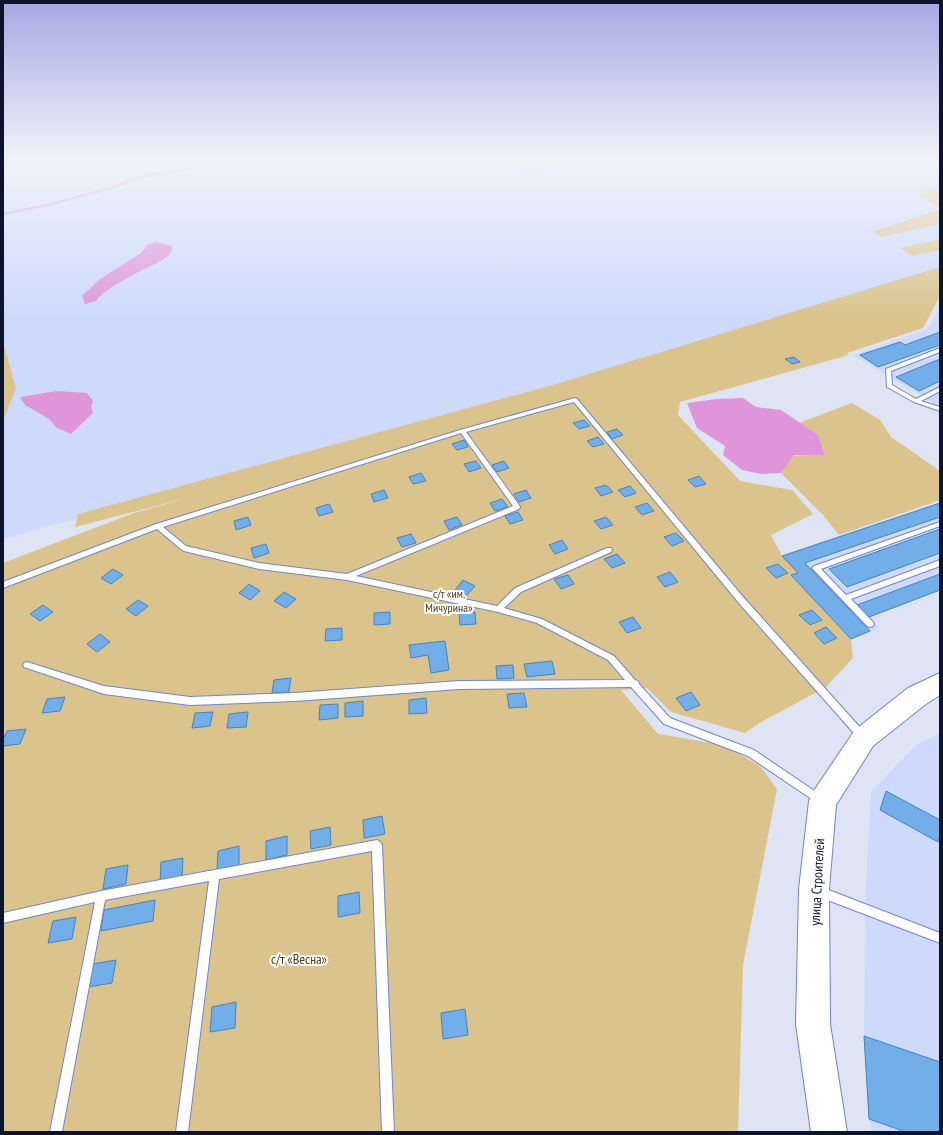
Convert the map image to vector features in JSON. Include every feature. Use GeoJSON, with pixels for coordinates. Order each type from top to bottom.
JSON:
{"type":"FeatureCollection","features":[{"type":"Feature","properties":{"kind":"main road","name":"улица Строителей"},"geometry":{"type":"LineString","coordinates":[[829,1132],[814,1024],[814,889],[823,801],[864,738],[917,696],[940,683]]}},
{"type":"Feature","properties":{"kind":"lane"},"geometry":{"type":"LineString","coordinates":[[940,350],[888,370],[889,386],[916,400],[940,409]]}},
{"type":"Feature","properties":{"kind":"lane"},"geometry":{"type":"LineString","coordinates":[[916,400],[940,389]]}},
{"type":"Feature","properties":{"kind":"lane"},"geometry":{"type":"LineString","coordinates":[[3,585],[158,526],[462,431],[575,400],[741,600],[864,738]]}},
{"type":"Feature","properties":{"kind":"lane"},"geometry":{"type":"LineString","coordinates":[[347,577],[517,507],[462,431]]}},
{"type":"Feature","properties":{"kind":"lane"},"geometry":{"type":"LineString","coordinates":[[870,624],[816,568],[940,524]]}},
{"type":"Feature","properties":{"kind":"lane"},"geometry":{"type":"LineString","coordinates":[[158,526],[184,548],[259,566],[347,577],[498,609],[539,621],[611,658],[668,721],[751,753],[823,801]]}},
{"type":"Feature","properties":{"kind":"lane"},"geometry":{"type":"LineString","coordinates":[[498,609],[518,590],[609,550]]}},
{"type":"Feature","properties":{"kind":"lane"},"geometry":{"type":"LineString","coordinates":[[846,598],[940,563]]}},
{"type":"Feature","properties":{"kind":"lane"},"geometry":{"type":"LineString","coordinates":[[27,665],[104,690],[190,701],[295,697],[459,685],[635,683]]}},
{"type":"Feature","properties":{"kind":"lane"},"geometry":{"type":"LineString","coordinates":[[3,918],[101,896],[377,845],[388,1132]]}},
{"type":"Feature","properties":{"kind":"lane"},"geometry":{"type":"LineString","coordinates":[[182,1132],[215,876]]}},
{"type":"Feature","properties":{"kind":"lane"},"geometry":{"type":"LineString","coordinates":[[814,889],[940,938]]}},
{"type":"Feature","properties":{"kind":"lane"},"geometry":{"type":"LineString","coordinates":[[56,1132],[101,896]]}},
{"type":"Feature","properties":{"kind":"shaded area"},"geometry":{"type":"Polygon","coordinates":[[[3,212],[940,212],[940,276],[3,539],[3,212]]]}},
{"type":"Feature","properties":{"kind":"shaded area"},"geometry":{"type":"Polygon","coordinates":[[[156,242],[173,246],[169,256],[119,282],[96,301],[85,304],[82,296],[100,279],[141,253],[148,244],[156,242]]]}},
{"type":"Feature","properties":{"kind":"shaded area"},"geometry":{"type":"Polygon","coordinates":[[[940,308],[940,407],[853,355],[928,329],[940,308]]]}},
{"type":"Feature","properties":{"kind":"shaded area"},"geometry":{"type":"Polygon","coordinates":[[[57,391],[87,393],[93,401],[91,406],[93,413],[71,434],[57,428],[49,419],[25,405],[20,397],[57,391]]]}},
{"type":"Feature","properties":{"kind":"shaded area"},"geometry":{"type":"Polygon","coordinates":[[[743,398],[756,407],[781,410],[818,435],[825,455],[794,455],[781,473],[761,474],[742,470],[723,455],[725,446],[697,428],[687,403],[717,399],[743,398]]]}},
{"type":"Feature","properties":{"kind":"shaded area"},"geometry":{"type":"Polygon","coordinates":[[[940,503],[940,590],[870,617],[879,628],[851,639],[791,575],[798,573],[782,556],[940,503]]]}},
{"type":"Feature","properties":{"kind":"shaded area"},"geometry":{"type":"Polygon","coordinates":[[[940,733],[940,1132],[872,1132],[869,1119],[864,1036],[865,908],[871,792],[915,746],[940,733]]]}},
{"type":"Feature","properties":{"kind":"green space"},"geometry":{"type":"Polygon","coordinates":[[[934,212],[940,212],[940,224],[881,237],[873,231],[934,212]]]}},
{"type":"Feature","properties":{"kind":"green space"},"geometry":{"type":"Polygon","coordinates":[[[940,239],[940,250],[913,256],[900,248],[940,239]]]}},
{"type":"Feature","properties":{"kind":"green space"},"geometry":{"type":"Polygon","coordinates":[[[940,267],[940,296],[923,328],[847,353],[849,355],[680,402],[678,415],[740,481],[792,490],[813,514],[771,535],[782,556],[798,573],[792,575],[851,639],[853,658],[826,687],[758,724],[745,733],[671,712],[647,688],[621,690],[658,734],[724,745],[760,766],[777,789],[743,965],[738,1132],[3,1132],[3,563],[134,513],[187,498],[75,527],[78,514],[556,384],[940,267]]]}},
{"type":"Feature","properties":{"kind":"green space"},"geometry":{"type":"Polygon","coordinates":[[[3,342],[16,388],[3,421],[3,342]]]}},
{"type":"Feature","properties":{"kind":"green space"},"geometry":{"type":"Polygon","coordinates":[[[852,403],[880,420],[891,437],[940,471],[940,500],[839,535],[823,515],[781,473],[793,456],[825,454],[818,435],[799,423],[852,403]]]}},
{"type":"Feature","properties":{"kind":"building"},"geometry":{"type":"Polygon","coordinates":[[[940,332],[940,345],[878,367],[860,355],[900,342],[905,345],[940,332]]]}},
{"type":"Feature","properties":{"kind":"building"},"geometry":{"type":"Polygon","coordinates":[[[794,357],[800,362],[792,364],[785,359],[794,357]]]}},
{"type":"Feature","properties":{"kind":"building"},"geometry":{"type":"Polygon","coordinates":[[[940,359],[940,381],[919,391],[896,377],[940,359]]]}},
{"type":"Feature","properties":{"kind":"building"},"geometry":{"type":"Polygon","coordinates":[[[584,420],[590,426],[579,429],[573,423],[584,420]]]}},
{"type":"Feature","properties":{"kind":"building"},"geometry":{"type":"Polygon","coordinates":[[[617,429],[623,435],[612,439],[607,432],[617,429]]]}},
{"type":"Feature","properties":{"kind":"building"},"geometry":{"type":"Polygon","coordinates":[[[598,437],[604,444],[593,447],[587,441],[598,437]]]}},
{"type":"Feature","properties":{"kind":"building"},"geometry":{"type":"Polygon","coordinates":[[[464,440],[468,447],[457,450],[452,444],[464,440]]]}},
{"type":"Feature","properties":{"kind":"building"},"geometry":{"type":"Polygon","coordinates":[[[476,461],[481,468],[469,472],[464,464],[476,461]]]}},
{"type":"Feature","properties":{"kind":"building"},"geometry":{"type":"Polygon","coordinates":[[[504,461],[509,468],[497,472],[492,465],[504,461]]]}},
{"type":"Feature","properties":{"kind":"building"},"geometry":{"type":"Polygon","coordinates":[[[421,473],[426,481],[413,484],[409,477],[421,473]]]}},
{"type":"Feature","properties":{"kind":"building"},"geometry":{"type":"Polygon","coordinates":[[[699,476],[706,484],[695,487],[688,480],[699,476]]]}},
{"type":"Feature","properties":{"kind":"building"},"geometry":{"type":"Polygon","coordinates":[[[606,485],[613,492],[601,496],[595,488],[606,485]]]}},
{"type":"Feature","properties":{"kind":"building"},"geometry":{"type":"Polygon","coordinates":[[[630,486],[636,493],[625,497],[618,490],[630,486]]]}},
{"type":"Feature","properties":{"kind":"building"},"geometry":{"type":"Polygon","coordinates":[[[384,490],[388,498],[374,502],[371,494],[384,490]]]}},
{"type":"Feature","properties":{"kind":"building"},"geometry":{"type":"Polygon","coordinates":[[[526,490],[531,498],[519,502],[514,494],[526,490]]]}},
{"type":"Feature","properties":{"kind":"building"},"geometry":{"type":"Polygon","coordinates":[[[502,499],[508,507],[495,511],[490,503],[502,499]]]}},
{"type":"Feature","properties":{"kind":"building"},"geometry":{"type":"Polygon","coordinates":[[[647,503],[654,511],[642,515],[635,507],[647,503]]]}},
{"type":"Feature","properties":{"kind":"building"},"geometry":{"type":"Polygon","coordinates":[[[940,503],[940,517],[805,563],[870,631],[851,639],[791,575],[798,573],[782,556],[940,503]]]}},
{"type":"Feature","properties":{"kind":"building"},"geometry":{"type":"Polygon","coordinates":[[[329,504],[333,512],[319,516],[316,508],[329,504]]]}},
{"type":"Feature","properties":{"kind":"building"},"geometry":{"type":"Polygon","coordinates":[[[518,512],[523,520],[510,524],[505,516],[518,512]]]}},
{"type":"Feature","properties":{"kind":"building"},"geometry":{"type":"Polygon","coordinates":[[[248,517],[251,525],[236,530],[234,521],[248,517]]]}},
{"type":"Feature","properties":{"kind":"building"},"geometry":{"type":"Polygon","coordinates":[[[457,517],[462,525],[449,530],[444,521],[457,517]]]}},
{"type":"Feature","properties":{"kind":"building"},"geometry":{"type":"Polygon","coordinates":[[[606,517],[613,525],[601,529],[594,521],[606,517]]]}},
{"type":"Feature","properties":{"kind":"building"},"geometry":{"type":"Polygon","coordinates":[[[940,529],[940,553],[847,587],[829,569],[940,529]]]}},
{"type":"Feature","properties":{"kind":"building"},"geometry":{"type":"Polygon","coordinates":[[[676,533],[684,541],[672,546],[664,537],[676,533]]]}},
{"type":"Feature","properties":{"kind":"building"},"geometry":{"type":"Polygon","coordinates":[[[411,534],[416,543],[402,547],[397,538],[411,534]]]}},
{"type":"Feature","properties":{"kind":"building"},"geometry":{"type":"Polygon","coordinates":[[[562,540],[568,549],[555,554],[549,545],[562,540]]]}},
{"type":"Feature","properties":{"kind":"building"},"geometry":{"type":"Polygon","coordinates":[[[266,544],[269,553],[254,558],[251,548],[266,544]]]}},
{"type":"Feature","properties":{"kind":"building"},"geometry":{"type":"Polygon","coordinates":[[[617,554],[625,563],[612,568],[604,559],[617,554]]]}},
{"type":"Feature","properties":{"kind":"building"},"geometry":{"type":"Polygon","coordinates":[[[778,564],[788,573],[776,578],[766,568],[778,564]]]}},
{"type":"Feature","properties":{"kind":"building"},"geometry":{"type":"Polygon","coordinates":[[[113,569],[123,575],[111,584],[101,578],[113,569]]]}},
{"type":"Feature","properties":{"kind":"building"},"geometry":{"type":"Polygon","coordinates":[[[670,572],[678,582],[665,587],[657,577],[670,572]]]}},
{"type":"Feature","properties":{"kind":"building"},"geometry":{"type":"Polygon","coordinates":[[[940,574],[940,590],[869,617],[857,605],[940,574]]]}},
{"type":"Feature","properties":{"kind":"building"},"geometry":{"type":"Polygon","coordinates":[[[568,575],[574,584],[561,589],[554,579],[568,575]]]}},
{"type":"Feature","properties":{"kind":"building"},"geometry":{"type":"Polygon","coordinates":[[[463,580],[475,586],[466,596],[455,590],[463,580]]]}},
{"type":"Feature","properties":{"kind":"building"},"geometry":{"type":"Polygon","coordinates":[[[249,584],[260,591],[250,600],[239,593],[249,584]]]}},
{"type":"Feature","properties":{"kind":"building"},"geometry":{"type":"Polygon","coordinates":[[[284,592],[296,599],[286,608],[274,601],[284,592]]]}},
{"type":"Feature","properties":{"kind":"building"},"geometry":{"type":"Polygon","coordinates":[[[138,600],[148,606],[136,616],[126,609],[138,600]]]}},
{"type":"Feature","properties":{"kind":"building"},"geometry":{"type":"Polygon","coordinates":[[[43,605],[53,612],[40,621],[30,614],[43,605]]]}},
{"type":"Feature","properties":{"kind":"building"},"geometry":{"type":"Polygon","coordinates":[[[812,610],[822,620],[810,625],[799,615],[812,610]]]}},
{"type":"Feature","properties":{"kind":"building"},"geometry":{"type":"Polygon","coordinates":[[[390,612],[390,624],[374,625],[374,613],[390,612]]]}},
{"type":"Feature","properties":{"kind":"building"},"geometry":{"type":"Polygon","coordinates":[[[475,612],[476,624],[460,625],[459,613],[475,612]]]}},
{"type":"Feature","properties":{"kind":"building"},"geometry":{"type":"Polygon","coordinates":[[[633,617],[641,628],[627,633],[619,622],[633,617]]]}},
{"type":"Feature","properties":{"kind":"building"},"geometry":{"type":"Polygon","coordinates":[[[826,627],[837,638],[824,644],[814,633],[826,627]]]}},
{"type":"Feature","properties":{"kind":"building"},"geometry":{"type":"Polygon","coordinates":[[[342,628],[342,640],[325,641],[326,629],[342,628]]]}},
{"type":"Feature","properties":{"kind":"building"},"geometry":{"type":"Polygon","coordinates":[[[100,634],[110,642],[97,652],[87,644],[100,634]]]}},
{"type":"Feature","properties":{"kind":"building"},"geometry":{"type":"Polygon","coordinates":[[[445,641],[449,670],[431,673],[428,655],[411,658],[409,645],[445,641]]]}},
{"type":"Feature","properties":{"kind":"building"},"geometry":{"type":"Polygon","coordinates":[[[552,661],[555,674],[527,677],[524,664],[552,661]]]}},
{"type":"Feature","properties":{"kind":"building"},"geometry":{"type":"Polygon","coordinates":[[[513,665],[514,678],[497,679],[496,666],[513,665]]]}},
{"type":"Feature","properties":{"kind":"building"},"geometry":{"type":"Polygon","coordinates":[[[291,678],[289,692],[272,693],[274,680],[291,678]]]}},
{"type":"Feature","properties":{"kind":"building"},"geometry":{"type":"Polygon","coordinates":[[[691,692],[700,705],[686,711],[676,698],[691,692]]]}},
{"type":"Feature","properties":{"kind":"building"},"geometry":{"type":"Polygon","coordinates":[[[524,693],[527,707],[509,708],[507,694],[524,693]]]}},
{"type":"Feature","properties":{"kind":"building"},"geometry":{"type":"Polygon","coordinates":[[[65,697],[60,711],[42,713],[47,699],[65,697]]]}},
{"type":"Feature","properties":{"kind":"building"},"geometry":{"type":"Polygon","coordinates":[[[426,698],[427,713],[409,714],[409,700],[426,698]]]}},
{"type":"Feature","properties":{"kind":"building"},"geometry":{"type":"Polygon","coordinates":[[[363,701],[363,716],[345,717],[345,703],[363,701]]]}},
{"type":"Feature","properties":{"kind":"building"},"geometry":{"type":"Polygon","coordinates":[[[338,704],[338,718],[319,720],[320,705],[338,704]]]}},
{"type":"Feature","properties":{"kind":"building"},"geometry":{"type":"Polygon","coordinates":[[[213,712],[210,726],[192,728],[195,713],[213,712]]]}},
{"type":"Feature","properties":{"kind":"building"},"geometry":{"type":"Polygon","coordinates":[[[248,712],[246,727],[227,728],[229,714],[248,712]]]}},
{"type":"Feature","properties":{"kind":"building"},"geometry":{"type":"Polygon","coordinates":[[[26,729],[20,744],[3,746],[3,740],[7,731],[26,729]]]}},
{"type":"Feature","properties":{"kind":"building"},"geometry":{"type":"Polygon","coordinates":[[[886,791],[940,820],[940,834],[938,842],[880,810],[886,791]]]}},
{"type":"Feature","properties":{"kind":"building"},"geometry":{"type":"Polygon","coordinates":[[[382,816],[385,834],[364,838],[363,820],[382,816]]]}},
{"type":"Feature","properties":{"kind":"building"},"geometry":{"type":"Polygon","coordinates":[[[330,827],[331,845],[311,849],[310,831],[330,827]]]}},
{"type":"Feature","properties":{"kind":"building"},"geometry":{"type":"Polygon","coordinates":[[[287,836],[287,855],[266,860],[266,841],[287,836]]]}},
{"type":"Feature","properties":{"kind":"building"},"geometry":{"type":"Polygon","coordinates":[[[239,846],[239,865],[217,870],[218,851],[239,846]]]}},
{"type":"Feature","properties":{"kind":"building"},"geometry":{"type":"Polygon","coordinates":[[[183,858],[182,877],[160,882],[161,862],[183,858]]]}},
{"type":"Feature","properties":{"kind":"building"},"geometry":{"type":"Polygon","coordinates":[[[128,865],[126,884],[103,889],[106,869],[128,865]]]}},
{"type":"Feature","properties":{"kind":"building"},"geometry":{"type":"Polygon","coordinates":[[[359,892],[360,913],[338,917],[338,896],[359,892]]]}},
{"type":"Feature","properties":{"kind":"building"},"geometry":{"type":"Polygon","coordinates":[[[155,900],[153,921],[101,931],[104,910],[155,900]]]}},
{"type":"Feature","properties":{"kind":"building"},"geometry":{"type":"Polygon","coordinates":[[[76,917],[72,939],[48,943],[53,921],[76,917]]]}},
{"type":"Feature","properties":{"kind":"building"},"geometry":{"type":"Polygon","coordinates":[[[116,960],[112,983],[88,987],[92,964],[116,960]]]}},
{"type":"Feature","properties":{"kind":"building"},"geometry":{"type":"Polygon","coordinates":[[[236,1002],[235,1028],[210,1032],[212,1007],[236,1002]]]}},
{"type":"Feature","properties":{"kind":"building"},"geometry":{"type":"Polygon","coordinates":[[[465,1009],[468,1035],[443,1039],[441,1013],[465,1009]]]}},
{"type":"Feature","properties":{"kind":"building"},"geometry":{"type":"Polygon","coordinates":[[[864,1036],[940,1062],[940,1132],[906,1132],[869,1119],[864,1036]]]}},
{"type":"Feature","properties":{"kind":"waterway"},"geometry":{"type":"LineString","coordinates":[[3,214],[13,212]]}},
{"type":"Feature","properties":{"kind":"park label","name":"с/т «им. Мичурина»"},"geometry":{"type":"Point","coordinates":[449,601]}},
{"type":"Feature","properties":{"kind":"park label","name":"с/т «Весна»"},"geometry":{"type":"Point","coordinates":[299,959]}}]}
